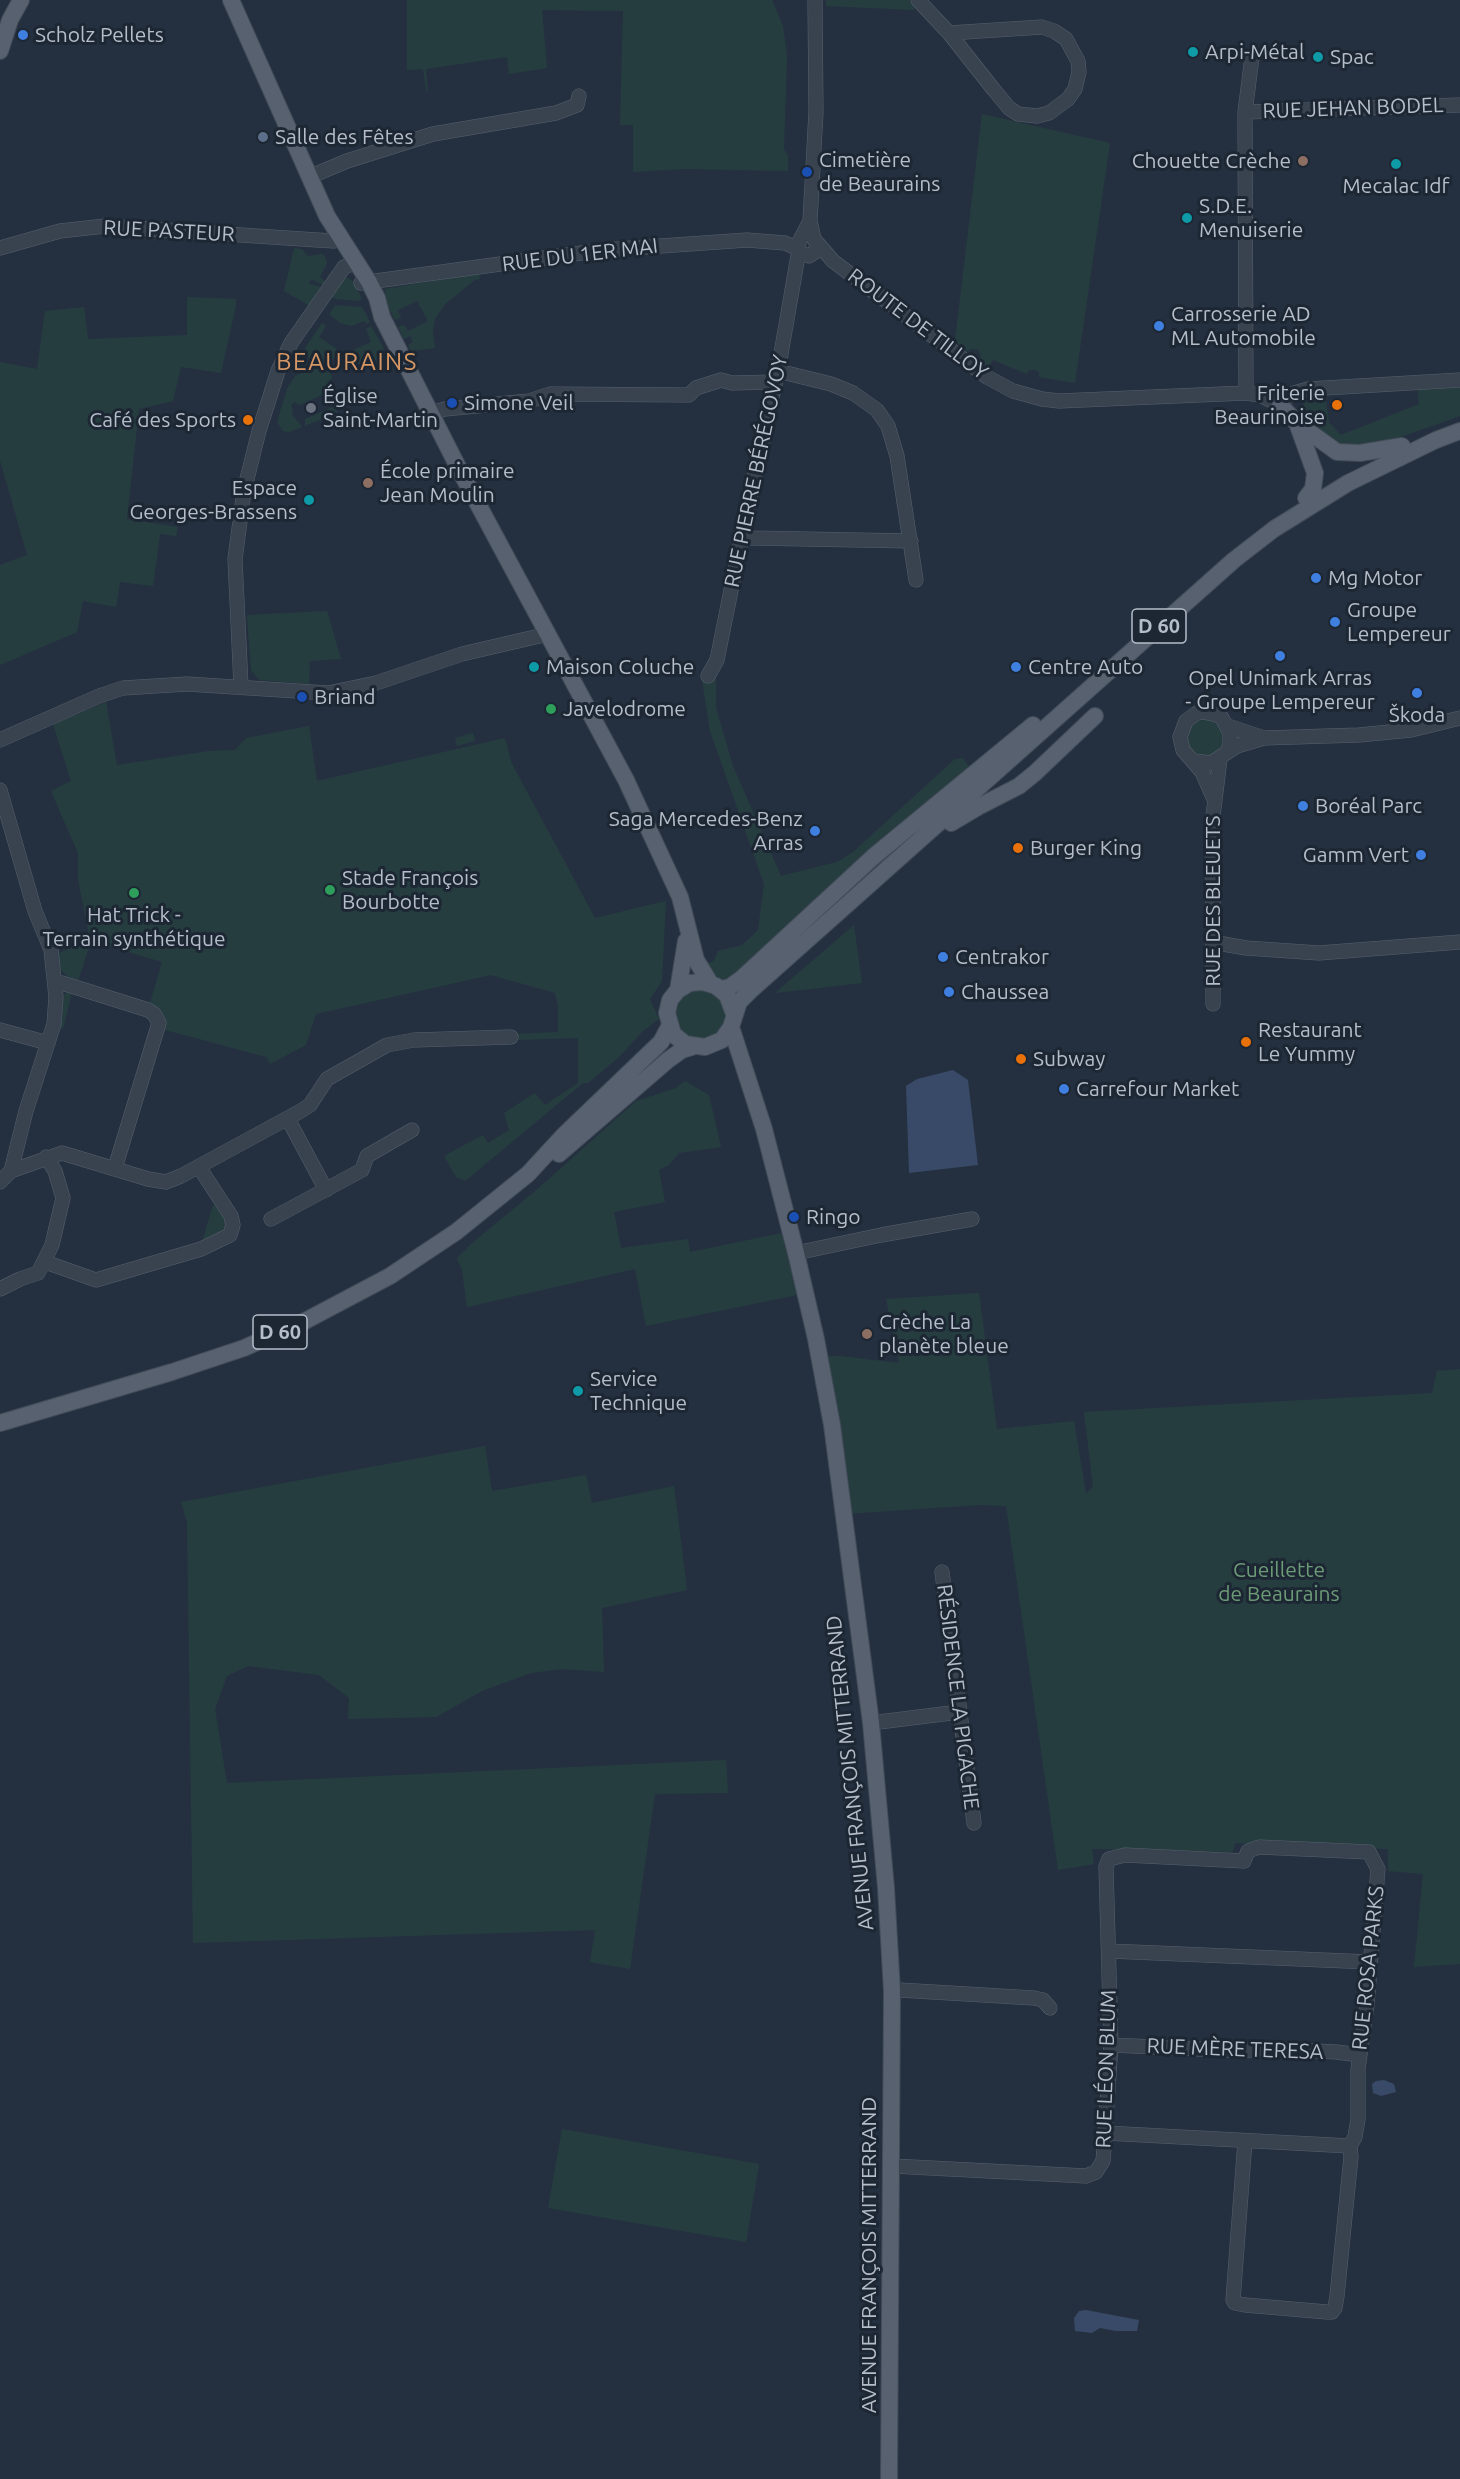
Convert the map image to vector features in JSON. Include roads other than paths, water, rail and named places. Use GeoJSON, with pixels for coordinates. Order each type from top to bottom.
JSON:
{"type":"FeatureCollection","features":[{"type":"Feature","properties":{"kind":"main road"},"geometry":{"type":"LineString","coordinates":[[0,51],[10,20],[21,0]]}},
{"type":"Feature","properties":{"kind":"main road"},"geometry":{"type":"LineString","coordinates":[[231,0],[337,240],[365,282],[431,413],[595,719],[652,834],[680,897],[696,960],[715,986],[730,1001],[732,1020],[726,1036],[712,1046]]}},
{"type":"Feature","properties":{"kind":"main road"},"geometry":{"type":"LineString","coordinates":[[1280,405],[1297,423],[1337,452],[1360,453],[1402,446]]}},
{"type":"Feature","properties":{"kind":"main road"},"geometry":{"type":"LineString","coordinates":[[1297,423],[1315,473],[1313,489],[1306,498]]}},
{"type":"Feature","properties":{"kind":"main road","name":"D 60"},"geometry":{"type":"LineString","coordinates":[[715,986],[730,987],[741,979],[873,857],[1076,689],[1220,561],[1306,498],[1332,482],[1402,446],[1460,423]]}},
{"type":"Feature","properties":{"kind":"main road","name":"D 60"},"geometry":{"type":"LineString","coordinates":[[732,1020],[739,1002],[752,990],[1170,616],[1274,529],[1348,483],[1436,440],[1460,431]]}},
{"type":"Feature","properties":{"kind":"main road"},"geometry":{"type":"LineString","coordinates":[[890,868],[920,850],[955,820],[1018,786],[1035,773],[1095,716]]}},
{"type":"Feature","properties":{"kind":"main road"},"geometry":{"type":"LineString","coordinates":[[687,931],[684,966],[678,990],[668,1007],[669,1027],[678,1039],[692,1047],[712,1046],[726,1053],[746,1076]]}},
{"type":"Feature","properties":{"kind":"main road"},"geometry":{"type":"LineString","coordinates":[[678,990],[697,982],[715,986]]}},
{"type":"Feature","properties":{"kind":"main road","name":"AVENUE FRANÇOIS MITTERRAND"},"geometry":{"type":"LineString","coordinates":[[732,1020],[746,1076],[764,1129],[796,1253],[832,1425],[871,1723],[886,1888],[892,1991],[889,2478]]}},
{"type":"Feature","properties":{"kind":"main road","name":"D 60"},"geometry":{"type":"LineString","coordinates":[[0,1423],[244,1348],[364,1291],[415,1260],[494,1204],[528,1174],[564,1135],[662,1042],[669,1027]]}},
{"type":"Feature","properties":{"kind":"main road","name":"D 60"},"geometry":{"type":"LineString","coordinates":[[528,1174],[558,1154],[668,1060],[682,1050],[692,1047]]}},
{"type":"Feature","properties":{"kind":"street","name":"RUE PIERRE BÉRÉGOVOY"},"geometry":{"type":"LineString","coordinates":[[708,675],[717,660],[776,376],[806,250],[810,221],[816,112],[815,0]]}},
{"type":"Feature","properties":{"kind":"street"},"geometry":{"type":"LineString","coordinates":[[918,0],[949,33],[1009,108],[1018,114],[1037,116],[1049,113],[1068,99],[1075,89],[1079,72],[1078,61],[1066,39],[1054,31],[1042,27],[949,33]]}},
{"type":"Feature","properties":{"kind":"street","name":"RUE JEHAN BODEL"},"geometry":{"type":"LineString","coordinates":[[1246,393],[1245,112],[1252,57]]}},
{"type":"Feature","properties":{"kind":"street"},"geometry":{"type":"LineString","coordinates":[[309,177],[346,161],[433,134],[556,113],[578,105],[579,96]]}},
{"type":"Feature","properties":{"kind":"street","name":"RUE JEHAN BODEL"},"geometry":{"type":"LineString","coordinates":[[1245,112],[1460,105]]}},
{"type":"Feature","properties":{"kind":"street","name":"RUE PASTEUR"},"geometry":{"type":"LineString","coordinates":[[0,248],[60,231],[105,226],[337,240]]}},
{"type":"Feature","properties":{"kind":"street","name":"RUE DU 1ER MAI"},"geometry":{"type":"LineString","coordinates":[[365,282],[624,248],[747,240],[785,243],[806,250]]}},
{"type":"Feature","properties":{"kind":"street","name":"ROUTE DE TILLOY"},"geometry":{"type":"LineString","coordinates":[[806,250],[833,261],[974,370],[1013,391],[1059,401],[1246,393],[1260,395],[1280,405]]}},
{"type":"Feature","properties":{"kind":"street"},"geometry":{"type":"LineString","coordinates":[[241,686],[235,559],[244,491],[256,443],[273,382],[285,354],[335,278],[344,267],[353,264]]}},
{"type":"Feature","properties":{"kind":"street"},"geometry":{"type":"LineString","coordinates":[[431,413],[445,409],[529,401],[550,394],[690,395],[696,388],[721,380],[732,383],[776,376],[837,386],[853,393],[877,410],[888,426],[893,439],[916,580]]}},
{"type":"Feature","properties":{"kind":"street"},"geometry":{"type":"LineString","coordinates":[[1280,405],[1291,394],[1308,388],[1460,380]]}},
{"type":"Feature","properties":{"kind":"street"},"geometry":{"type":"LineString","coordinates":[[742,536],[911,541]]}},
{"type":"Feature","properties":{"kind":"street"},"geometry":{"type":"LineString","coordinates":[[0,740],[99,696],[123,688],[178,684],[328,693],[376,683],[462,654],[548,634]]}},
{"type":"Feature","properties":{"kind":"street"},"geometry":{"type":"LineString","coordinates":[[1214,797],[1206,779],[1183,750],[1180,742],[1180,732],[1186,721],[1197,713],[1210,712],[1222,718],[1228,726],[1231,740],[1223,756]]}},
{"type":"Feature","properties":{"kind":"street"},"geometry":{"type":"LineString","coordinates":[[1194,761],[1211,763],[1237,746],[1264,738],[1359,735],[1411,730],[1460,718]]}},
{"type":"Feature","properties":{"kind":"street"},"geometry":{"type":"LineString","coordinates":[[1228,726],[1264,738]]}},
{"type":"Feature","properties":{"kind":"street","name":"RUE DES BLEUETS"},"geometry":{"type":"LineString","coordinates":[[1213,1005],[1214,797],[1223,756]]}},
{"type":"Feature","properties":{"kind":"street"},"geometry":{"type":"LineString","coordinates":[[0,790],[22,860],[29,891],[51,950],[56,984],[54,1024],[26,1111],[11,1171]]}},
{"type":"Feature","properties":{"kind":"street"},"geometry":{"type":"LineString","coordinates":[[1212,942],[1246,948],[1319,953],[1460,942]]}},
{"type":"Feature","properties":{"kind":"street"},"geometry":{"type":"LineString","coordinates":[[56,984],[62,983],[148,1010],[154,1014],[159,1023],[115,1168]]}},
{"type":"Feature","properties":{"kind":"street"},"geometry":{"type":"LineString","coordinates":[[0,1030],[48,1042]]}},
{"type":"Feature","properties":{"kind":"street"},"geometry":{"type":"LineString","coordinates":[[0,1182],[11,1171],[62,1153],[148,1179],[166,1182],[199,1167],[293,1116],[310,1105],[327,1079],[387,1045],[414,1040],[511,1037]]}},
{"type":"Feature","properties":{"kind":"street"},"geometry":{"type":"LineString","coordinates":[[293,1116],[326,1190]]}},
{"type":"Feature","properties":{"kind":"street"},"geometry":{"type":"LineString","coordinates":[[271,1219],[362,1170],[367,1156],[412,1130]]}},
{"type":"Feature","properties":{"kind":"street"},"geometry":{"type":"LineString","coordinates":[[0,1289],[38,1272],[52,1245],[63,1198],[55,1171],[46,1157]]}},
{"type":"Feature","properties":{"kind":"street"},"geometry":{"type":"LineString","coordinates":[[45,1262],[96,1280],[201,1249],[230,1235],[233,1226],[231,1216],[199,1167]]}},
{"type":"Feature","properties":{"kind":"street"},"geometry":{"type":"LineString","coordinates":[[796,1253],[881,1235],[972,1220]]}},
{"type":"Feature","properties":{"kind":"street","name":"RÉSIDENCE LA PIGACHE"},"geometry":{"type":"LineString","coordinates":[[942,1572],[974,1823]]}},
{"type":"Feature","properties":{"kind":"street"},"geometry":{"type":"LineString","coordinates":[[871,1723],[959,1713]]}},
{"type":"Feature","properties":{"kind":"street","name":"RUE ROSA PARKS"},"geometry":{"type":"LineString","coordinates":[[1106,1867],[1109,1859],[1125,1855],[1244,1861],[1248,1851],[1259,1847],[1369,1852],[1378,1869],[1368,2006],[1360,2055],[1358,2119],[1355,2137],[1350,2146],[1351,2157],[1337,2296],[1332,2312],[1245,2305],[1235,2303],[1233,2300],[1245,2141]]}},
{"type":"Feature","properties":{"kind":"street","name":"RUE LÉON BLUM"},"geometry":{"type":"LineString","coordinates":[[892,2166],[1086,2176],[1096,2172],[1103,2161],[1111,2045],[1106,1867]]}},
{"type":"Feature","properties":{"kind":"street"},"geometry":{"type":"LineString","coordinates":[[1109,1951],[1370,1962]]}},
{"type":"Feature","properties":{"kind":"street"},"geometry":{"type":"LineString","coordinates":[[892,1991],[1034,1998],[1043,2000],[1050,2008]]}},
{"type":"Feature","properties":{"kind":"street","name":"RUE MÈRE TERESA"},"geometry":{"type":"LineString","coordinates":[[1111,2045],[1243,2050],[1264,2048],[1360,2055]]}},
{"type":"Feature","properties":{"kind":"street"},"geometry":{"type":"LineString","coordinates":[[1105,2133],[1350,2146]]}},
{"type":"Feature","properties":{"kind":"water"},"geometry":{"type":"Polygon","coordinates":[[[953,1070],[968,1080],[978,1165],[909,1173],[906,1086],[917,1079],[953,1070]]]}},
{"type":"Feature","properties":{"kind":"water"},"geometry":{"type":"Polygon","coordinates":[[[1384,2080],[1394,2084],[1396,2092],[1381,2096],[1373,2093],[1372,2084],[1384,2080]]]}},
{"type":"Feature","properties":{"kind":"water"},"geometry":{"type":"Polygon","coordinates":[[[1086,2310],[1139,2320],[1137,2331],[1100,2328],[1092,2333],[1075,2331],[1074,2318],[1079,2311],[1086,2310]]]}},
{"type":"Feature","properties":{"kind":"place","name":"Scholz Pellets"},"geometry":{"type":"Point","coordinates":[23,35]}},
{"type":"Feature","properties":{"kind":"place","name":"Arpi-Métal"},"geometry":{"type":"Point","coordinates":[1193,52]}},
{"type":"Feature","properties":{"kind":"place","name":"Spac"},"geometry":{"type":"Point","coordinates":[1318,57]}},
{"type":"Feature","properties":{"kind":"place","name":"Salle des Fêtes"},"geometry":{"type":"Point","coordinates":[263,137]}},
{"type":"Feature","properties":{"kind":"place","name":"Chouette Crèche"},"geometry":{"type":"Point","coordinates":[1303,161]}},
{"type":"Feature","properties":{"kind":"place","name":"Mecalac Idf"},"geometry":{"type":"Point","coordinates":[1396,164]}},
{"type":"Feature","properties":{"kind":"place","name":"Cimetière de Beaurains"},"geometry":{"type":"Point","coordinates":[807,172]}},
{"type":"Feature","properties":{"kind":"place","name":"S.D.E. Menuiserie"},"geometry":{"type":"Point","coordinates":[1187,218]}},
{"type":"Feature","properties":{"kind":"place","name":"Carrosserie AD ML Automobile"},"geometry":{"type":"Point","coordinates":[1159,326]}},
{"type":"Feature","properties":{"kind":"place","name":"Simone Veil"},"geometry":{"type":"Point","coordinates":[452,403]}},
{"type":"Feature","properties":{"kind":"place","name":"Friterie Beaurinoise"},"geometry":{"type":"Point","coordinates":[1337,405]}},
{"type":"Feature","properties":{"kind":"place","name":"Église Saint-Martin"},"geometry":{"type":"Point","coordinates":[311,408]}},
{"type":"Feature","properties":{"kind":"place","name":"Café des Sports"},"geometry":{"type":"Point","coordinates":[248,420]}},
{"type":"Feature","properties":{"kind":"place","name":"École primaire Jean Moulin"},"geometry":{"type":"Point","coordinates":[368,483]}},
{"type":"Feature","properties":{"kind":"place","name":"Espace Georges-Brassens"},"geometry":{"type":"Point","coordinates":[309,500]}},
{"type":"Feature","properties":{"kind":"place","name":"Mg Motor"},"geometry":{"type":"Point","coordinates":[1316,578]}},
{"type":"Feature","properties":{"kind":"place","name":"Groupe Lempereur"},"geometry":{"type":"Point","coordinates":[1335,622]}},
{"type":"Feature","properties":{"kind":"place","name":"Opel Unimark Arras - Groupe Lempereur"},"geometry":{"type":"Point","coordinates":[1280,656]}},
{"type":"Feature","properties":{"kind":"place","name":"Maison Coluche"},"geometry":{"type":"Point","coordinates":[534,667]}},
{"type":"Feature","properties":{"kind":"place","name":"Centre Auto"},"geometry":{"type":"Point","coordinates":[1016,667]}},
{"type":"Feature","properties":{"kind":"place","name":"Škoda"},"geometry":{"type":"Point","coordinates":[1417,693]}},
{"type":"Feature","properties":{"kind":"place","name":"Briand"},"geometry":{"type":"Point","coordinates":[302,697]}},
{"type":"Feature","properties":{"kind":"place","name":"Javelodrome"},"geometry":{"type":"Point","coordinates":[551,709]}},
{"type":"Feature","properties":{"kind":"place","name":"Boréal Parc"},"geometry":{"type":"Point","coordinates":[1303,806]}},
{"type":"Feature","properties":{"kind":"place","name":"Saga Mercedes-Benz Arras"},"geometry":{"type":"Point","coordinates":[815,831]}},
{"type":"Feature","properties":{"kind":"place","name":"Burger King"},"geometry":{"type":"Point","coordinates":[1018,848]}},
{"type":"Feature","properties":{"kind":"place","name":"Gamm Vert"},"geometry":{"type":"Point","coordinates":[1421,855]}},
{"type":"Feature","properties":{"kind":"place","name":"Stade François Bourbotte"},"geometry":{"type":"Point","coordinates":[330,890]}},
{"type":"Feature","properties":{"kind":"place","name":"Hat Trick - Terrain synthétique"},"geometry":{"type":"Point","coordinates":[134,893]}},
{"type":"Feature","properties":{"kind":"place","name":"Centrakor"},"geometry":{"type":"Point","coordinates":[943,957]}},
{"type":"Feature","properties":{"kind":"place","name":"Chaussea"},"geometry":{"type":"Point","coordinates":[949,992]}},
{"type":"Feature","properties":{"kind":"place","name":"Restaurant Le Yummy"},"geometry":{"type":"Point","coordinates":[1246,1042]}},
{"type":"Feature","properties":{"kind":"place","name":"Subway"},"geometry":{"type":"Point","coordinates":[1021,1059]}},
{"type":"Feature","properties":{"kind":"place","name":"Carrefour Market"},"geometry":{"type":"Point","coordinates":[1064,1089]}},
{"type":"Feature","properties":{"kind":"place","name":"Ringo"},"geometry":{"type":"Point","coordinates":[794,1217]}},
{"type":"Feature","properties":{"kind":"place","name":"Crèche La planète bleue"},"geometry":{"type":"Point","coordinates":[867,1334]}},
{"type":"Feature","properties":{"kind":"place","name":"Service Technique"},"geometry":{"type":"Point","coordinates":[578,1391]}},
{"type":"Feature","properties":{"kind":"district","name":"BEAURAINS"},"geometry":{"type":"Point","coordinates":[347,362]}},
{"type":"Feature","properties":{"kind":"park label","name":"Cueillette de Beaurains"},"geometry":{"type":"Point","coordinates":[1279,1582]}}]}
